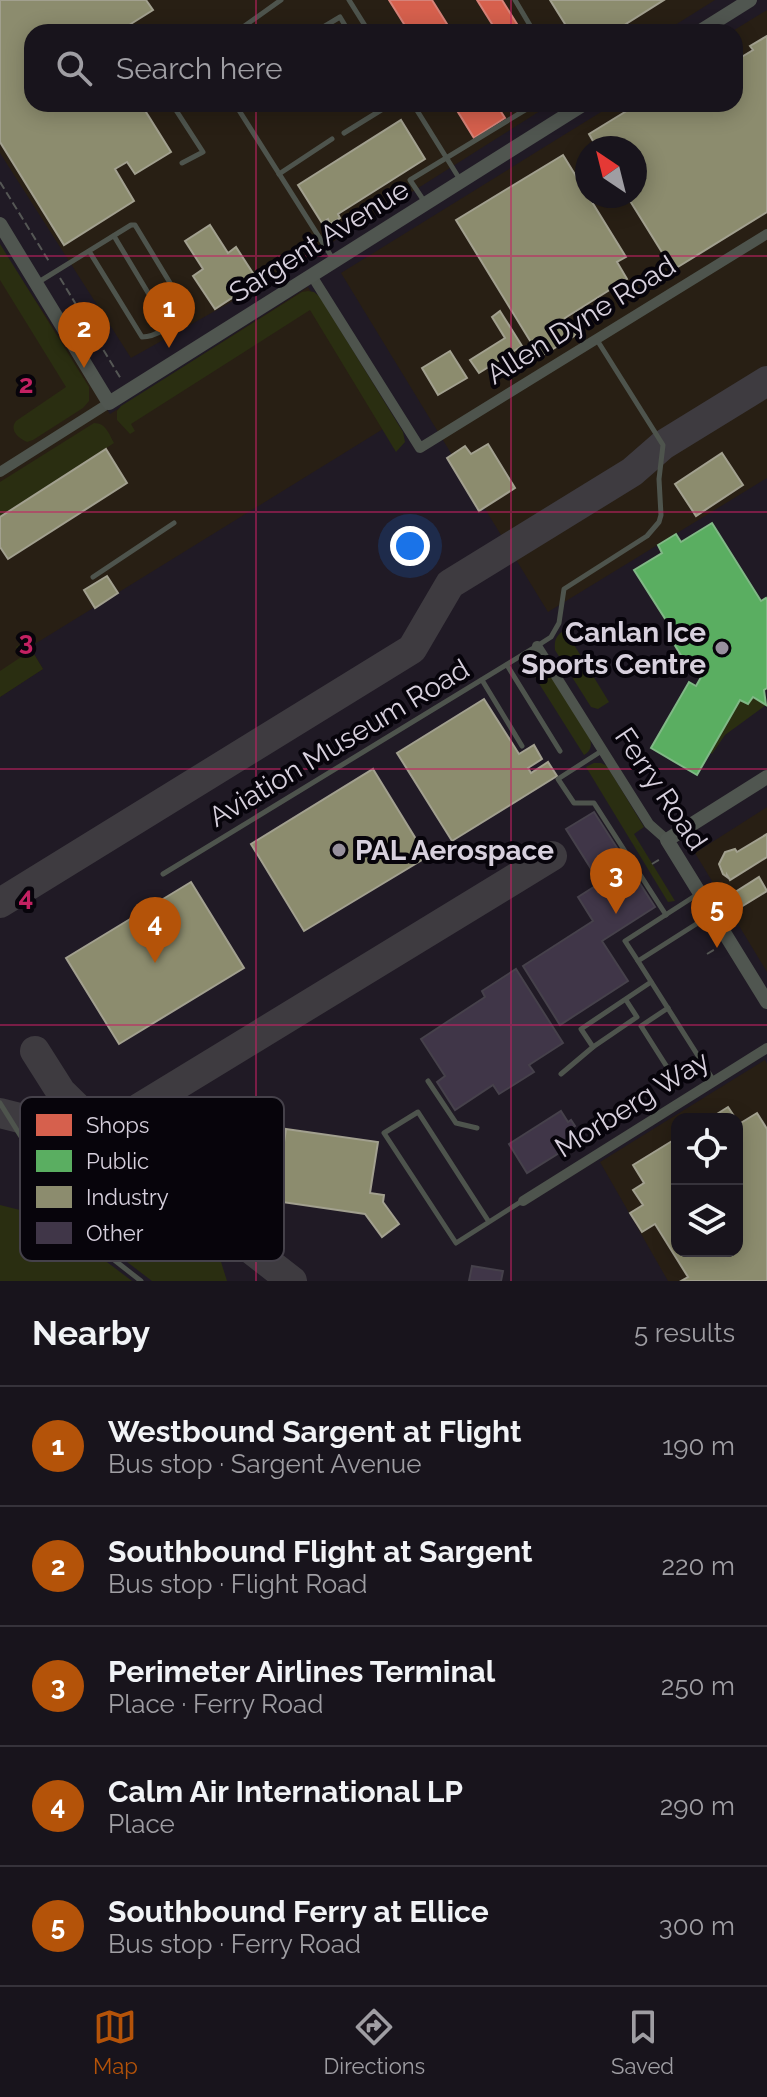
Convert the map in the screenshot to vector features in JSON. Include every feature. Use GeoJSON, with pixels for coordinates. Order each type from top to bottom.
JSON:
{"type":"FeatureCollection","features":[{"type":"Feature","properties":{"kind":"street"},"geometry":{"type":"LineString","coordinates":[[712,24],[750,0]]}},
{"type":"Feature","properties":{"kind":"street","name":"Sargent Avenue"},"geometry":{"type":"LineString","coordinates":[[0,472],[569,112]]}},
{"type":"Feature","properties":{"kind":"street"},"geometry":{"type":"LineString","coordinates":[[0,224],[109,403]]}},
{"type":"Feature","properties":{"kind":"street","name":"Allen Dyne Road"},"geometry":{"type":"LineString","coordinates":[[312,276],[420,448],[767,234]]}},
{"type":"Feature","properties":{"kind":"street","name":"Ferry Road"},"geometry":{"type":"LineString","coordinates":[[537,646],[649,824],[667,840],[765,994]]}},
{"type":"Feature","properties":{"kind":"street"},"geometry":{"type":"LineString","coordinates":[[667,840],[767,777]]}},
{"type":"Feature","properties":{"kind":"street","name":"Morberg Way"},"geometry":{"type":"LineString","coordinates":[[523,1201],[767,1048]]}},
{"type":"Feature","properties":{"kind":"lane"},"geometry":{"type":"LineString","coordinates":[[247,24],[281,0]]}},
{"type":"Feature","properties":{"kind":"lane"},"geometry":{"type":"LineString","coordinates":[[349,0],[364,24]]}},
{"type":"Feature","properties":{"kind":"lane"},"geometry":{"type":"LineString","coordinates":[[515,0],[529,24]]}},
{"type":"Feature","properties":{"kind":"lane"},"geometry":{"type":"LineString","coordinates":[[328,24],[340,17],[344,24]]}},
{"type":"Feature","properties":{"kind":"lane"},"geometry":{"type":"LineString","coordinates":[[179,112],[203,152],[182,163]]}},
{"type":"Feature","properties":{"kind":"lane"},"geometry":{"type":"LineString","coordinates":[[240,112],[335,262]]}},
{"type":"Feature","properties":{"kind":"lane"},"geometry":{"type":"LineString","coordinates":[[344,133],[378,112]]}},
{"type":"Feature","properties":{"kind":"lane"},"geometry":{"type":"LineString","coordinates":[[418,112],[461,182]]}},
{"type":"Feature","properties":{"kind":"lane"},"geometry":{"type":"LineString","coordinates":[[425,204],[410,180],[522,112]]}},
{"type":"Feature","properties":{"kind":"lane"},"geometry":{"type":"LineString","coordinates":[[279,174],[332,139]]}},
{"type":"Feature","properties":{"kind":"lane"},"geometry":{"type":"LineString","coordinates":[[36,283],[131,225],[138,227],[184,306],[182,317],[146,338],[138,334],[89,251]]}},
{"type":"Feature","properties":{"kind":"lane"},"geometry":{"type":"LineString","coordinates":[[114,236],[168,326]]}},
{"type":"Feature","properties":{"kind":"lane"},"geometry":{"type":"LineString","coordinates":[[537,646],[551,637],[559,623],[564,589],[647,536],[661,515],[659,479],[663,445],[596,339]]}},
{"type":"Feature","properties":{"kind":"lane"},"geometry":{"type":"LineString","coordinates":[[93,577],[174,523]]}},
{"type":"Feature","properties":{"kind":"lane","name":"Aviation Museum Road"},"geometry":{"type":"LineString","coordinates":[[163,874],[537,646]]}},
{"type":"Feature","properties":{"kind":"lane"},"geometry":{"type":"LineString","coordinates":[[507,665],[560,751]]}},
{"type":"Feature","properties":{"kind":"lane"},"geometry":{"type":"LineString","coordinates":[[482,680],[522,746]]}},
{"type":"Feature","properties":{"kind":"lane"},"geometry":{"type":"LineString","coordinates":[[603,750],[558,779],[574,803],[594,803],[666,915]]}},
{"type":"Feature","properties":{"kind":"lane"},"geometry":{"type":"LineString","coordinates":[[700,893],[625,941],[714,1081]]}},
{"type":"Feature","properties":{"kind":"lane"},"geometry":{"type":"LineString","coordinates":[[638,961],[713,913]]}},
{"type":"Feature","properties":{"kind":"lane"},"geometry":{"type":"LineString","coordinates":[[593,1047],[581,1029],[651,982]]}},
{"type":"Feature","properties":{"kind":"lane"},"geometry":{"type":"LineString","coordinates":[[561,1074],[637,1017],[626,1000]]}},
{"type":"Feature","properties":{"kind":"lane"},"geometry":{"type":"LineString","coordinates":[[668,1008],[641,1026],[674,1078]]}},
{"type":"Feature","properties":{"kind":"lane"},"geometry":{"type":"LineString","coordinates":[[428,1081],[456,1123],[477,1128]]}},
{"type":"Feature","properties":{"kind":"lane"},"geometry":{"type":"LineString","coordinates":[[0,1103],[20,1135]]}},
{"type":"Feature","properties":{"kind":"lane"},"geometry":{"type":"LineString","coordinates":[[489,1222],[418,1112],[384,1133],[456,1243],[523,1201]]}},
{"type":"Feature","properties":{"kind":"lane"},"geometry":{"type":"LineString","coordinates":[[116,1261],[141,1281]]}},
{"type":"Feature","properties":{"kind":"path"},"geometry":{"type":"LineString","coordinates":[[0,182],[122,380]]}},
{"type":"Feature","properties":{"kind":"path"},"geometry":{"type":"LineString","coordinates":[[707,954],[717,948]]}},
{"type":"Feature","properties":{"kind":"shaded area"},"geometry":{"type":"Polygon","coordinates":[[[0,0],[715,0],[677,24],[24,24],[24,112],[538,112],[290,269],[131,358],[0,153],[0,0]]]}},
{"type":"Feature","properties":{"kind":"shaded area"},"geometry":{"type":"Polygon","coordinates":[[[767,10],[767,478],[548,612],[341,273],[601,112],[743,112],[743,25],[767,10]]]}},
{"type":"Feature","properties":{"kind":"shaded area"},"geometry":{"type":"Polygon","coordinates":[[[0,246],[110,414],[308,287],[396,421],[30,647],[43,669],[0,697],[0,246]]]}},
{"type":"Feature","properties":{"kind":"shaded area"},"geometry":{"type":"Polygon","coordinates":[[[767,807],[767,972],[695,853],[767,807]]]}},
{"type":"Feature","properties":{"kind":"shaded area"},"geometry":{"type":"Polygon","coordinates":[[[765,1060],[767,1281],[668,1281],[600,1162],[671,1118],[671,1257],[743,1257],[743,1113],[679,1113],[765,1060]]]}},
{"type":"Feature","properties":{"kind":"green space"},"geometry":{"type":"Polygon","coordinates":[[[0,244],[89,387],[89,401],[83,408],[27,442],[16,433],[16,421],[66,387],[0,280],[0,244]]]}},
{"type":"Feature","properties":{"kind":"green space"},"geometry":{"type":"Polygon","coordinates":[[[308,291],[320,297],[403,432],[405,442],[396,452],[310,310],[131,424],[135,431],[130,434],[117,420],[117,411],[121,406],[308,291]]]}},
{"type":"Feature","properties":{"kind":"green space"},"geometry":{"type":"Polygon","coordinates":[[[94,423],[104,427],[114,443],[0,517],[0,482],[94,423]]]}},
{"type":"Feature","properties":{"kind":"green space"},"geometry":{"type":"Polygon","coordinates":[[[565,630],[609,702],[598,709],[591,707],[555,650],[556,638],[565,630]]]}},
{"type":"Feature","properties":{"kind":"green space"},"geometry":{"type":"Polygon","coordinates":[[[26,641],[43,669],[0,697],[0,671],[21,657],[16,647],[26,641]]]}},
{"type":"Feature","properties":{"kind":"green space"},"geometry":{"type":"Polygon","coordinates":[[[529,664],[544,664],[590,738],[590,748],[584,755],[533,674],[525,678],[522,672],[529,664]]]}},
{"type":"Feature","properties":{"kind":"green space"},"geometry":{"type":"Polygon","coordinates":[[[753,697],[766,705],[725,735],[712,754],[710,752],[740,700],[747,704],[753,697]]]}},
{"type":"Feature","properties":{"kind":"green space"},"geometry":{"type":"Polygon","coordinates":[[[594,763],[607,766],[644,827],[634,834],[675,901],[668,902],[586,767],[594,763]]]}},
{"type":"Feature","properties":{"kind":"green space"},"geometry":{"type":"Polygon","coordinates":[[[0,1205],[20,1210],[20,1261],[106,1261],[132,1281],[0,1281],[0,1205]]]}},
{"type":"Feature","properties":{"kind":"green space"},"geometry":{"type":"Polygon","coordinates":[[[126,1261],[221,1261],[227,1281],[152,1281],[126,1261]]]}},
{"type":"Feature","properties":{"kind":"building: Shops"},"geometry":{"type":"Polygon","coordinates":[[[389,0],[432,0],[447,24],[404,24],[389,0]]]}},
{"type":"Feature","properties":{"kind":"building: Shops"},"geometry":{"type":"Polygon","coordinates":[[[477,0],[502,0],[517,24],[492,24],[477,0]]]}},
{"type":"Feature","properties":{"kind":"building: Shops"},"geometry":{"type":"Polygon","coordinates":[[[458,112],[501,112],[505,118],[474,138],[458,112]]]}},
{"type":"Feature","properties":{"kind":"building: Public","name":"Canlan Ice Sports Centre"},"geometry":{"type":"Polygon","coordinates":[[[712,523],[761,601],[767,600],[766,705],[753,697],[748,704],[740,700],[697,775],[651,748],[689,682],[696,686],[704,672],[685,665],[684,657],[671,639],[676,636],[634,570],[662,553],[658,545],[676,534],[681,542],[712,523]]]}},
{"type":"Feature","properties":{"kind":"building: Industry"},"geometry":{"type":"Polygon","coordinates":[[[0,0],[146,0],[153,10],[131,24],[24,24],[24,112],[146,112],[171,152],[135,174],[127,162],[115,169],[134,201],[64,245],[0,142],[0,0]]]}},
{"type":"Feature","properties":{"kind":"building: Industry"},"geometry":{"type":"Polygon","coordinates":[[[550,0],[664,0],[626,24],[565,24],[550,0]]]}},
{"type":"Feature","properties":{"kind":"building: Industry"},"geometry":{"type":"Polygon","coordinates":[[[767,36],[767,212],[673,270],[634,208],[647,208],[647,136],[589,134],[625,112],[743,112],[743,56],[753,50],[750,46],[767,36]]]}},
{"type":"Feature","properties":{"kind":"building: Industry"},"geometry":{"type":"Polygon","coordinates":[[[401,120],[425,159],[338,214],[340,218],[330,224],[328,219],[322,223],[298,185],[401,120]]]}},
{"type":"Feature","properties":{"kind":"building: Industry"},"geometry":{"type":"Polygon","coordinates":[[[563,155],[575,174],[575,208],[596,208],[626,257],[617,262],[627,279],[565,318],[576,335],[540,357],[456,220],[563,155]]]}},
{"type":"Feature","properties":{"kind":"building: Industry"},"geometry":{"type":"Polygon","coordinates":[[[210,225],[228,253],[236,247],[258,281],[215,309],[193,276],[203,269],[185,241],[210,225]]]}},
{"type":"Feature","properties":{"kind":"building: Industry"},"geometry":{"type":"Polygon","coordinates":[[[500,311],[522,346],[479,373],[470,360],[505,338],[492,317],[500,311]]]}},
{"type":"Feature","properties":{"kind":"building: Industry"},"geometry":{"type":"Polygon","coordinates":[[[450,351],[467,378],[438,395],[422,368],[450,351]]]}},
{"type":"Feature","properties":{"kind":"building: Industry"},"geometry":{"type":"Polygon","coordinates":[[[488,444],[515,488],[479,511],[447,458],[465,446],[471,454],[488,444]]]}},
{"type":"Feature","properties":{"kind":"building: Industry"},"geometry":{"type":"Polygon","coordinates":[[[106,449],[127,483],[8,559],[0,547],[0,517],[106,449]]]}},
{"type":"Feature","properties":{"kind":"building: Industry"},"geometry":{"type":"Polygon","coordinates":[[[722,453],[743,485],[696,516],[675,484],[722,453]]]}},
{"type":"Feature","properties":{"kind":"building: Industry"},"geometry":{"type":"Polygon","coordinates":[[[107,576],[118,593],[95,608],[84,590],[107,576]]]}},
{"type":"Feature","properties":{"kind":"building: Industry"},"geometry":{"type":"Polygon","coordinates":[[[484,699],[519,754],[534,745],[542,759],[528,768],[531,773],[548,762],[557,776],[452,841],[397,753],[484,699]]]}},
{"type":"Feature","properties":{"kind":"building: Industry","name":"PAL Aerospace"},"geometry":{"type":"Polygon","coordinates":[[[373,769],[427,857],[304,931],[251,844],[373,769]]]}},
{"type":"Feature","properties":{"kind":"building: Industry"},"geometry":{"type":"Polygon","coordinates":[[[767,834],[767,857],[730,880],[723,874],[719,864],[725,852],[735,849],[737,852],[767,834]]]}},
{"type":"Feature","properties":{"kind":"building: Industry"},"geometry":{"type":"Polygon","coordinates":[[[759,877],[767,891],[741,907],[732,894],[759,877]]]}},
{"type":"Feature","properties":{"kind":"building: Industry"},"geometry":{"type":"Polygon","coordinates":[[[191,882],[244,968],[119,1044],[66,958],[191,882]]]}},
{"type":"Feature","properties":{"kind":"building: Industry"},"geometry":{"type":"Polygon","coordinates":[[[728,1107],[732,1113],[718,1113],[728,1107]]]}},
{"type":"Feature","properties":{"kind":"building: Industry"},"geometry":{"type":"Polygon","coordinates":[[[757,1113],[767,1129],[767,1281],[681,1281],[688,1277],[676,1257],[743,1257],[743,1122],[757,1113]]]}},
{"type":"Feature","properties":{"kind":"building: Industry"},"geometry":{"type":"Polygon","coordinates":[[[286,1129],[378,1142],[370,1193],[384,1195],[383,1202],[399,1224],[382,1237],[365,1214],[284,1202],[286,1129]]]}},
{"type":"Feature","properties":{"kind":"building: Industry"},"geometry":{"type":"Polygon","coordinates":[[[671,1142],[671,1250],[655,1224],[642,1232],[630,1213],[643,1205],[633,1190],[644,1183],[633,1165],[671,1142]]]}},
{"type":"Feature","properties":{"kind":"building: Other"},"geometry":{"type":"Polygon","coordinates":[[[594,812],[655,907],[602,941],[628,981],[560,1025],[523,966],[593,921],[578,897],[600,883],[566,829],[594,812]]]}},
{"type":"Feature","properties":{"kind":"building: Other"},"geometry":{"type":"Polygon","coordinates":[[[516,969],[563,1043],[529,1065],[534,1072],[499,1094],[493,1085],[455,1110],[437,1082],[445,1076],[421,1039],[485,997],[482,991],[516,969]]]}},
{"type":"Feature","properties":{"kind":"building: Other"},"geometry":{"type":"Polygon","coordinates":[[[561,1111],[575,1126],[572,1128],[580,1140],[527,1173],[509,1144],[561,1111]]]}},
{"type":"Feature","properties":{"kind":"building: Other"},"geometry":{"type":"Polygon","coordinates":[[[472,1266],[503,1271],[501,1281],[469,1281],[472,1266]]]}},
{"type":"Feature","properties":{"kind":"taxiway"},"geometry":{"type":"LineString","coordinates":[[0,903],[412,649],[450,584],[632,472],[663,445],[767,381]]}},
{"type":"Feature","properties":{"kind":"taxiway"},"geometry":{"type":"LineString","coordinates":[[157,1097],[552,856]]}},
{"type":"Feature","properties":{"kind":"taxiway"},"geometry":{"type":"LineString","coordinates":[[35,1051],[66,1097]]}},
{"type":"Feature","properties":{"kind":"taxiway"},"geometry":{"type":"LineString","coordinates":[[0,1113],[20,1118]]}},
{"type":"Feature","properties":{"kind":"taxiway"},"geometry":{"type":"LineString","coordinates":[[266,1261],[292,1281]]}},
{"type":"Feature","properties":{"kind":"place","name":"Westbound Sargent at Flight"},"geometry":{"type":"Point","coordinates":[169,348]}},
{"type":"Feature","properties":{"kind":"place","name":"Southbound Flight at Sargent"},"geometry":{"type":"Point","coordinates":[84,368]}},
{"type":"Feature","properties":{"kind":"place","name":"Canlan Ice Sports Centre"},"geometry":{"type":"Point","coordinates":[722,648]}},
{"type":"Feature","properties":{"kind":"place","name":"PAL Aerospace"},"geometry":{"type":"Point","coordinates":[339,850]}},
{"type":"Feature","properties":{"kind":"place","name":"Perimeter Airlines Terminal"},"geometry":{"type":"Point","coordinates":[616,914]}},
{"type":"Feature","properties":{"kind":"place","name":"Southbound Ferry at Ellice"},"geometry":{"type":"Point","coordinates":[717,948]}},
{"type":"Feature","properties":{"kind":"place","name":"Calm Air International LP"},"geometry":{"type":"Point","coordinates":[155,963]}}]}
